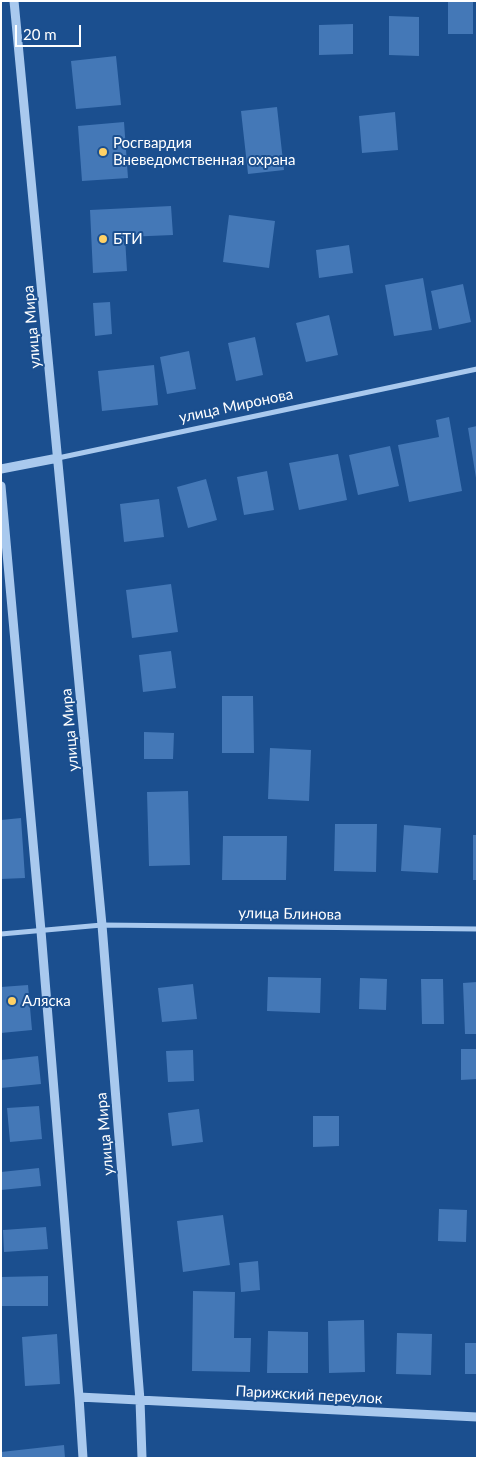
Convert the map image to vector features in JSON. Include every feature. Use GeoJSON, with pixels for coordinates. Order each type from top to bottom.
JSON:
{"type":"FeatureCollection","features":[{"type":"Feature","properties":{"kind":"street","name":"улица Мира"},"geometry":{"type":"LineString","coordinates":[[14,1],[102,925],[140,1400],[142,1458]]}},
{"type":"Feature","properties":{"kind":"street","name":"улица Миронова"},"geometry":{"type":"LineString","coordinates":[[1,469],[477,370]]}},
{"type":"Feature","properties":{"kind":"street"},"geometry":{"type":"LineString","coordinates":[[1,486],[42,931],[83,1458]]}},
{"type":"Feature","properties":{"kind":"street","name":"улица Блинова"},"geometry":{"type":"LineString","coordinates":[[42,931],[102,925],[477,929]]}},
{"type":"Feature","properties":{"kind":"street"},"geometry":{"type":"LineString","coordinates":[[1,934],[42,931]]}},
{"type":"Feature","properties":{"kind":"street","name":"Парижский переулок"},"geometry":{"type":"LineString","coordinates":[[79,1397],[477,1417]]}},
{"type":"Feature","properties":{"kind":"building"},"geometry":{"type":"Polygon","coordinates":[[[448,1],[473,1],[473,34],[448,34],[448,1]]]}},
{"type":"Feature","properties":{"kind":"building"},"geometry":{"type":"Polygon","coordinates":[[[389,16],[419,17],[419,56],[389,55],[389,16]]]}},
{"type":"Feature","properties":{"kind":"building"},"geometry":{"type":"Polygon","coordinates":[[[353,24],[353,54],[319,55],[319,25],[353,24]]]}},
{"type":"Feature","properties":{"kind":"building"},"geometry":{"type":"Polygon","coordinates":[[[116,56],[121,105],[76,109],[71,61],[116,56]]]}},
{"type":"Feature","properties":{"kind":"building"},"geometry":{"type":"Polygon","coordinates":[[[277,107],[284,170],[248,174],[241,111],[277,107]]]}},
{"type":"Feature","properties":{"kind":"building"},"geometry":{"type":"Polygon","coordinates":[[[395,112],[398,150],[362,153],[359,116],[395,112]]]}},
{"type":"Feature","properties":{"kind":"building","name":"Росгвардия Вневедомственная охрана"},"geometry":{"type":"Polygon","coordinates":[[[124,122],[128,178],[82,181],[78,126],[124,122]]]}},
{"type":"Feature","properties":{"kind":"building"},"geometry":{"type":"Polygon","coordinates":[[[171,206],[173,235],[125,237],[127,271],[93,273],[90,210],[171,206]]]}},
{"type":"Feature","properties":{"kind":"building"},"geometry":{"type":"Polygon","coordinates":[[[229,215],[275,221],[269,268],[223,262],[229,215]]]}},
{"type":"Feature","properties":{"kind":"building"},"geometry":{"type":"Polygon","coordinates":[[[349,245],[353,273],[319,278],[316,250],[349,245]]]}},
{"type":"Feature","properties":{"kind":"building"},"geometry":{"type":"Polygon","coordinates":[[[423,278],[432,330],[394,336],[385,285],[423,278]]]}},
{"type":"Feature","properties":{"kind":"building"},"geometry":{"type":"Polygon","coordinates":[[[463,284],[471,322],[439,329],[431,291],[463,284]]]}},
{"type":"Feature","properties":{"kind":"building"},"geometry":{"type":"Polygon","coordinates":[[[110,302],[112,334],[95,336],[93,303],[110,302]]]}},
{"type":"Feature","properties":{"kind":"building"},"geometry":{"type":"Polygon","coordinates":[[[329,315],[338,355],[306,362],[296,323],[329,315]]]}},
{"type":"Feature","properties":{"kind":"building"},"geometry":{"type":"Polygon","coordinates":[[[255,337],[263,375],[236,381],[228,343],[255,337]]]}},
{"type":"Feature","properties":{"kind":"building"},"geometry":{"type":"Polygon","coordinates":[[[189,351],[196,389],[167,394],[160,357],[189,351]]]}},
{"type":"Feature","properties":{"kind":"building"},"geometry":{"type":"Polygon","coordinates":[[[154,365],[158,405],[102,411],[98,371],[154,365]]]}},
{"type":"Feature","properties":{"kind":"building"},"geometry":{"type":"Polygon","coordinates":[[[449,417],[462,491],[409,502],[398,445],[439,437],[436,420],[449,417]]]}},
{"type":"Feature","properties":{"kind":"building"},"geometry":{"type":"Polygon","coordinates":[[[477,426],[477,478],[476,478],[468,428],[477,426]]]}},
{"type":"Feature","properties":{"kind":"building"},"geometry":{"type":"Polygon","coordinates":[[[390,446],[399,486],[358,495],[349,455],[390,446]]]}},
{"type":"Feature","properties":{"kind":"building"},"geometry":{"type":"Polygon","coordinates":[[[338,454],[347,500],[299,510],[289,463],[338,454]]]}},
{"type":"Feature","properties":{"kind":"building"},"geometry":{"type":"Polygon","coordinates":[[[267,471],[274,510],[244,515],[237,477],[267,471]]]}},
{"type":"Feature","properties":{"kind":"building"},"geometry":{"type":"Polygon","coordinates":[[[206,479],[217,520],[188,528],[177,487],[206,479]]]}},
{"type":"Feature","properties":{"kind":"building"},"geometry":{"type":"Polygon","coordinates":[[[159,499],[164,537],[124,542],[120,504],[159,499]]]}},
{"type":"Feature","properties":{"kind":"building"},"geometry":{"type":"Polygon","coordinates":[[[171,584],[178,632],[132,638],[126,590],[171,584]]]}},
{"type":"Feature","properties":{"kind":"building"},"geometry":{"type":"Polygon","coordinates":[[[171,651],[176,688],[143,692],[139,655],[171,651]]]}},
{"type":"Feature","properties":{"kind":"building"},"geometry":{"type":"Polygon","coordinates":[[[222,696],[253,696],[254,753],[222,753],[222,696]]]}},
{"type":"Feature","properties":{"kind":"building"},"geometry":{"type":"Polygon","coordinates":[[[144,732],[174,733],[173,759],[144,759],[144,732]]]}},
{"type":"Feature","properties":{"kind":"building"},"geometry":{"type":"Polygon","coordinates":[[[270,748],[311,750],[309,801],[268,799],[270,748]]]}},
{"type":"Feature","properties":{"kind":"building"},"geometry":{"type":"Polygon","coordinates":[[[188,791],[190,865],[149,866],[147,792],[188,791]]]}},
{"type":"Feature","properties":{"kind":"building"},"geometry":{"type":"Polygon","coordinates":[[[21,818],[25,878],[1,879],[1,820],[21,818]]]}},
{"type":"Feature","properties":{"kind":"building"},"geometry":{"type":"Polygon","coordinates":[[[335,824],[377,824],[376,872],[334,871],[335,824]]]}},
{"type":"Feature","properties":{"kind":"building"},"geometry":{"type":"Polygon","coordinates":[[[404,825],[441,828],[438,873],[401,871],[404,825]]]}},
{"type":"Feature","properties":{"kind":"building"},"geometry":{"type":"Polygon","coordinates":[[[473,835],[477,835],[477,880],[473,880],[473,835]]]}},
{"type":"Feature","properties":{"kind":"building"},"geometry":{"type":"Polygon","coordinates":[[[223,836],[287,836],[286,880],[222,880],[223,836]]]}},
{"type":"Feature","properties":{"kind":"building"},"geometry":{"type":"Polygon","coordinates":[[[268,977],[321,978],[320,1013],[267,1011],[268,977]]]}},
{"type":"Feature","properties":{"kind":"building"},"geometry":{"type":"Polygon","coordinates":[[[360,978],[387,979],[386,1010],[359,1009],[360,978]]]}},
{"type":"Feature","properties":{"kind":"building"},"geometry":{"type":"Polygon","coordinates":[[[421,979],[443,979],[444,1024],[422,1024],[421,979]]]}},
{"type":"Feature","properties":{"kind":"building"},"geometry":{"type":"Polygon","coordinates":[[[477,982],[477,1034],[465,1034],[463,983],[477,982]]]}},
{"type":"Feature","properties":{"kind":"building"},"geometry":{"type":"Polygon","coordinates":[[[193,984],[197,1019],[162,1022],[158,988],[193,984]]]}},
{"type":"Feature","properties":{"kind":"building"},"geometry":{"type":"Polygon","coordinates":[[[28,985],[32,1030],[1,1033],[1,987],[28,985]]]}},
{"type":"Feature","properties":{"kind":"building"},"geometry":{"type":"Polygon","coordinates":[[[461,1049],[477,1049],[477,1079],[461,1080],[461,1049]]]}},
{"type":"Feature","properties":{"kind":"building"},"geometry":{"type":"Polygon","coordinates":[[[193,1050],[194,1081],[168,1082],[166,1051],[193,1050]]]}},
{"type":"Feature","properties":{"kind":"building"},"geometry":{"type":"Polygon","coordinates":[[[38,1056],[41,1084],[1,1088],[1,1060],[38,1056]]]}},
{"type":"Feature","properties":{"kind":"building"},"geometry":{"type":"Polygon","coordinates":[[[39,1106],[42,1139],[10,1142],[7,1108],[39,1106]]]}},
{"type":"Feature","properties":{"kind":"building"},"geometry":{"type":"Polygon","coordinates":[[[199,1109],[203,1142],[172,1146],[168,1113],[199,1109]]]}},
{"type":"Feature","properties":{"kind":"building"},"geometry":{"type":"Polygon","coordinates":[[[313,1116],[339,1116],[339,1146],[313,1147],[313,1116]]]}},
{"type":"Feature","properties":{"kind":"building"},"geometry":{"type":"Polygon","coordinates":[[[39,1168],[41,1186],[1,1190],[1,1172],[39,1168]]]}},
{"type":"Feature","properties":{"kind":"building"},"geometry":{"type":"Polygon","coordinates":[[[439,1209],[467,1210],[466,1242],[438,1241],[439,1209]]]}},
{"type":"Feature","properties":{"kind":"building"},"geometry":{"type":"Polygon","coordinates":[[[223,1215],[230,1265],[183,1272],[177,1221],[223,1215]]]}},
{"type":"Feature","properties":{"kind":"building"},"geometry":{"type":"Polygon","coordinates":[[[46,1227],[48,1249],[4,1252],[3,1230],[46,1227]]]}},
{"type":"Feature","properties":{"kind":"building"},"geometry":{"type":"Polygon","coordinates":[[[258,1261],[260,1290],[241,1292],[239,1263],[258,1261]]]}},
{"type":"Feature","properties":{"kind":"building"},"geometry":{"type":"Polygon","coordinates":[[[48,1276],[48,1306],[1,1306],[1,1277],[48,1276]]]}},
{"type":"Feature","properties":{"kind":"building"},"geometry":{"type":"Polygon","coordinates":[[[193,1291],[235,1292],[234,1338],[251,1338],[250,1372],[192,1371],[193,1291]]]}},
{"type":"Feature","properties":{"kind":"building"},"geometry":{"type":"Polygon","coordinates":[[[364,1320],[365,1372],[329,1373],[328,1321],[364,1320]]]}},
{"type":"Feature","properties":{"kind":"building"},"geometry":{"type":"Polygon","coordinates":[[[268,1331],[308,1332],[308,1373],[267,1373],[268,1331]]]}},
{"type":"Feature","properties":{"kind":"building"},"geometry":{"type":"Polygon","coordinates":[[[397,1333],[432,1334],[431,1375],[396,1374],[397,1333]]]}},
{"type":"Feature","properties":{"kind":"building"},"geometry":{"type":"Polygon","coordinates":[[[57,1334],[60,1384],[25,1386],[22,1337],[57,1334]]]}},
{"type":"Feature","properties":{"kind":"building"},"geometry":{"type":"Polygon","coordinates":[[[465,1343],[477,1343],[477,1374],[465,1374],[465,1343]]]}},
{"type":"Feature","properties":{"kind":"building"},"geometry":{"type":"Polygon","coordinates":[[[64,1445],[65,1458],[1,1458],[1,1452],[64,1445]]]}},
{"type":"Feature","properties":{"kind":"place","name":"Росгвардия Вневедомственная охрана"},"geometry":{"type":"Point","coordinates":[103,152]}},
{"type":"Feature","properties":{"kind":"place","name":"БТИ"},"geometry":{"type":"Point","coordinates":[103,239]}},
{"type":"Feature","properties":{"kind":"place","name":"Аляска"},"geometry":{"type":"Point","coordinates":[12,1001]}}]}
